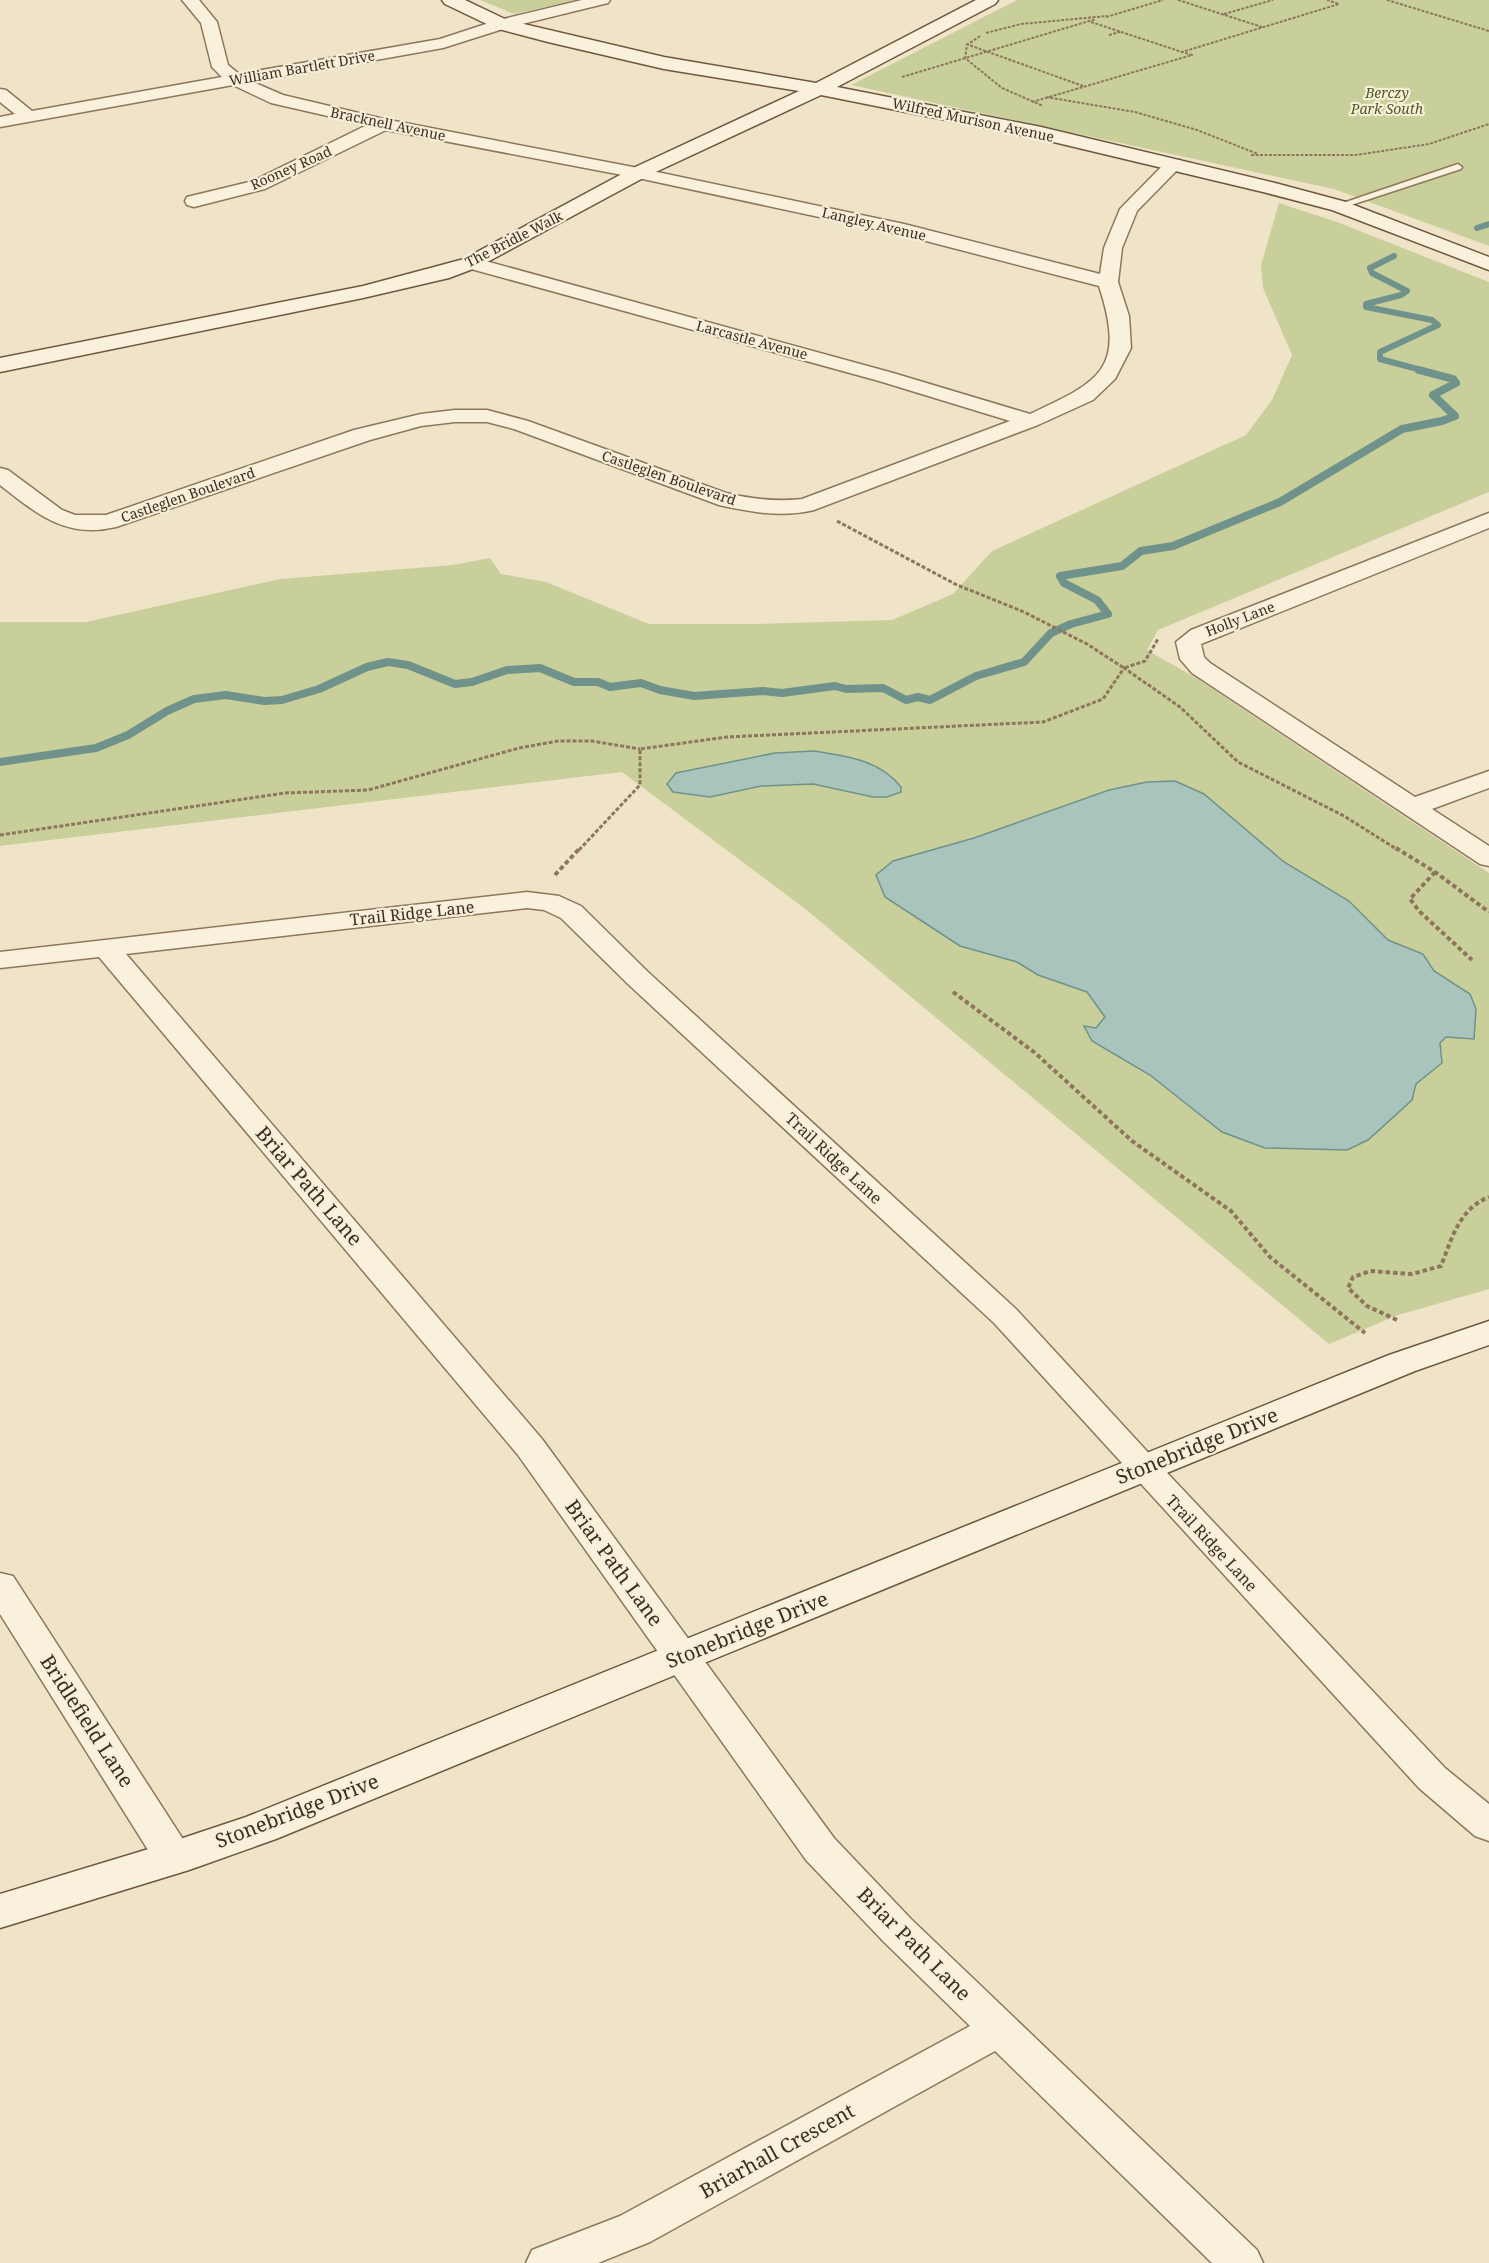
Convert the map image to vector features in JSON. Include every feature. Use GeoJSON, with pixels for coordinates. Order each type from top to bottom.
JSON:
{"type":"FeatureCollection","features":[{"type":"Feature","properties":{"kind":"street","name":"Bracknell Avenue"},"geometry":{"type":"LineString","coordinates":[[190,0],[209,22],[220,67],[235,80],[278,99],[384,124],[638,173]]}},
{"type":"Feature","properties":{"kind":"street","name":"Wilfred Murison Avenue"},"geometry":{"type":"LineString","coordinates":[[451,0],[501,24],[548,37],[664,63],[819,88],[973,120],[1173,164],[1339,206],[1489,264]]}},
{"type":"Feature","properties":{"kind":"street","name":"William Bartlett Drive"},"geometry":{"type":"LineString","coordinates":[[0,122],[443,43],[501,24],[602,0]]}},
{"type":"Feature","properties":{"kind":"street","name":"The Bridle Walk"},"geometry":{"type":"LineString","coordinates":[[0,365],[363,292],[441,273],[471,263],[638,173],[819,88],[989,0]]}},
{"type":"Feature","properties":{"kind":"street"},"geometry":{"type":"LineString","coordinates":[[0,94],[29,117]]}},
{"type":"Feature","properties":{"kind":"street","name":"Rooney Road"},"geometry":{"type":"LineString","coordinates":[[194,201],[259,184],[384,124]]}},
{"type":"Feature","properties":{"kind":"street","name":"Castleglen Boulevard"},"geometry":{"type":"LineString","coordinates":[[0,475],[38,506],[74,522],[108,522],[362,435],[421,420],[487,416],[521,425],[719,498],[780,508],[806,505],[1031,421],[1086,396],[1108,375],[1121,348],[1119,316],[1108,282],[1113,248],[1129,209],[1173,164]]}},
{"type":"Feature","properties":{"kind":"street","name":"Langley Avenue"},"geometry":{"type":"LineString","coordinates":[[638,173],[904,230],[1108,282]]}},
{"type":"Feature","properties":{"kind":"street","name":"Larcastle Avenue"},"geometry":{"type":"LineString","coordinates":[[471,263],[886,376],[1031,421]]}},
{"type":"Feature","properties":{"kind":"street","name":"Holly Lane"},"geometry":{"type":"LineString","coordinates":[[1413,807],[1201,668],[1192,659],[1188,642],[1198,635],[1489,520]]}},
{"type":"Feature","properties":{"kind":"street"},"geometry":{"type":"LineString","coordinates":[[1413,807],[1489,779]]}},
{"type":"Feature","properties":{"kind":"street"},"geometry":{"type":"LineString","coordinates":[[1413,807],[1489,858]]}},
{"type":"Feature","properties":{"kind":"street","name":"Trail Ridge Lane"},"geometry":{"type":"LineString","coordinates":[[0,960],[527,900],[549,902],[571,912],[638,978],[998,1310],[1432,1778],[1489,1826]]}},
{"type":"Feature","properties":{"kind":"street","name":"Briar Path Lane"},"geometry":{"type":"LineString","coordinates":[[106,948],[473,1377],[530,1447],[820,1849],[897,1930],[1241,2263]]}},
{"type":"Feature","properties":{"kind":"street","name":"Stonebridge Drive"},"geometry":{"type":"LineString","coordinates":[[0,1911],[74,1886],[174,1858],[272,1823],[1412,1359],[1489,1332]]}},
{"type":"Feature","properties":{"kind":"street","name":"Bridlefield Lane"},"geometry":{"type":"LineString","coordinates":[[0,1585],[174,1858]]}},
{"type":"Feature","properties":{"kind":"street","name":"Briarhall Crescent"},"geometry":{"type":"LineString","coordinates":[[548,2263],[635,2229],[1000,2029]]}},
{"type":"Feature","properties":{"kind":"lane"},"geometry":{"type":"LineString","coordinates":[[1339,206],[1458,167]]}},
{"type":"Feature","properties":{"kind":"path"},"geometry":{"type":"LineString","coordinates":[[898,78],[1163,0]]}},
{"type":"Feature","properties":{"kind":"path"},"geometry":{"type":"LineString","coordinates":[[1178,0],[1263,27]]}},
{"type":"Feature","properties":{"kind":"path"},"geometry":{"type":"LineString","coordinates":[[1224,15],[1273,0]]}},
{"type":"Feature","properties":{"kind":"path"},"geometry":{"type":"LineString","coordinates":[[1182,52],[1339,4],[1327,0]]}},
{"type":"Feature","properties":{"kind":"path"},"geometry":{"type":"LineString","coordinates":[[1387,0],[1489,31]]}},
{"type":"Feature","properties":{"kind":"path"},"geometry":{"type":"LineString","coordinates":[[965,58],[967,45],[987,32],[1021,24],[1107,16]]}},
{"type":"Feature","properties":{"kind":"path"},"geometry":{"type":"LineString","coordinates":[[973,120],[1044,97],[1192,55],[1089,22]]}},
{"type":"Feature","properties":{"kind":"path"},"geometry":{"type":"LineString","coordinates":[[929,31],[1084,86]]}},
{"type":"Feature","properties":{"kind":"path"},"geometry":{"type":"LineString","coordinates":[[1109,35],[1120,32]]}},
{"type":"Feature","properties":{"kind":"path"},"geometry":{"type":"LineString","coordinates":[[965,58],[1002,87],[1052,110]]}},
{"type":"Feature","properties":{"kind":"path"},"geometry":{"type":"LineString","coordinates":[[1044,97],[1135,112],[1197,130],[1264,156],[1356,155],[1429,144],[1489,124]]}},
{"type":"Feature","properties":{"kind":"path"},"geometry":{"type":"LineString","coordinates":[[806,505],[957,585],[1024,612],[1066,634]]}},
{"type":"Feature","properties":{"kind":"path"},"geometry":{"type":"LineString","coordinates":[[0,835],[285,793],[368,790],[519,748],[558,741],[592,741],[640,749],[727,737],[1043,722],[1103,699],[1124,668],[1180,706],[1238,762],[1344,816],[1435,872],[1489,912]]}},
{"type":"Feature","properties":{"kind":"path"},"geometry":{"type":"LineString","coordinates":[[555,875],[640,785],[640,749]]}},
{"type":"Feature","properties":{"kind":"path"},"geometry":{"type":"LineString","coordinates":[[1435,872],[1410,899],[1419,911],[1472,960]]}},
{"type":"Feature","properties":{"kind":"path"},"geometry":{"type":"LineString","coordinates":[[953,992],[1034,1052],[1132,1141],[1231,1211],[1270,1257],[1365,1333]]}},
{"type":"Feature","properties":{"kind":"path"},"geometry":{"type":"LineString","coordinates":[[1397,1320],[1367,1306],[1348,1288],[1353,1277],[1370,1271],[1412,1274],[1441,1266],[1464,1212],[1477,1200],[1489,1197]]}},
{"type":"Feature","properties":{"kind":"green space"},"geometry":{"type":"Polygon","coordinates":[[[480,0],[576,0],[514,14],[480,0]]]}},
{"type":"Feature","properties":{"kind":"green space","name":"Berczy Park South"},"geometry":{"type":"Polygon","coordinates":[[[1017,0],[1489,0],[1489,246],[1334,189],[851,85],[1017,0]]]}},
{"type":"Feature","properties":{"kind":"green space"},"geometry":{"type":"Polygon","coordinates":[[[1279,203],[1337,222],[1489,282],[1489,492],[1158,630],[1147,650],[1196,678],[1489,873],[1489,1289],[1398,1315],[1329,1344],[804,908],[622,772],[0,846],[0,622],[86,622],[280,579],[453,565],[490,558],[501,574],[546,582],[649,624],[892,620],[953,594],[992,551],[1246,435],[1272,400],[1292,355],[1263,288],[1261,265],[1279,203]]]}},
{"type":"Feature","properties":{"kind":"water"},"geometry":{"type":"Polygon","coordinates":[[[814,751],[850,757],[873,765],[893,778],[901,787],[901,792],[887,797],[873,797],[813,784],[761,786],[710,797],[673,792],[667,784],[676,773],[775,753],[814,751]]]}},
{"type":"Feature","properties":{"kind":"water"},"geometry":{"type":"Polygon","coordinates":[[[1175,781],[1204,794],[1284,862],[1349,901],[1388,940],[1423,954],[1434,971],[1470,994],[1476,1009],[1474,1039],[1446,1037],[1440,1043],[1442,1063],[1416,1084],[1412,1100],[1368,1140],[1347,1150],[1265,1148],[1222,1132],[1150,1075],[1092,1041],[1084,1026],[1096,1028],[1105,1017],[1087,992],[1038,975],[1017,962],[960,946],[885,897],[876,875],[893,861],[974,838],[1109,790],[1147,782],[1175,781]]]}},
{"type":"Feature","properties":{"kind":"waterway"},"geometry":{"type":"LineString","coordinates":[[1477,228],[1489,224]]}},
{"type":"Feature","properties":{"kind":"waterway"},"geometry":{"type":"LineString","coordinates":[[1394,256],[1370,268],[1372,273],[1407,291],[1401,295],[1366,304],[1366,307],[1432,320],[1438,325],[1380,352],[1380,359],[1425,371]]}},
{"type":"Feature","properties":{"kind":"waterway"},"geometry":{"type":"LineString","coordinates":[[0,762],[96,748],[128,735],[167,711],[194,699],[226,695],[264,701],[282,700],[319,689],[367,667],[388,662],[408,665],[455,684],[472,682],[507,670],[540,668],[574,682],[598,682],[610,687],[641,683],[660,690],[694,696],[763,691],[782,693],[835,686],[846,689],[883,688],[906,700],[918,697],[930,700],[976,676],[1024,662],[1051,633],[1071,624],[1108,614],[1097,600],[1064,583],[1060,576],[1122,566],[1141,551],[1173,546],[1280,502],[1402,429],[1455,416],[1433,395],[1456,383],[1453,379],[1419,370]]}}]}
